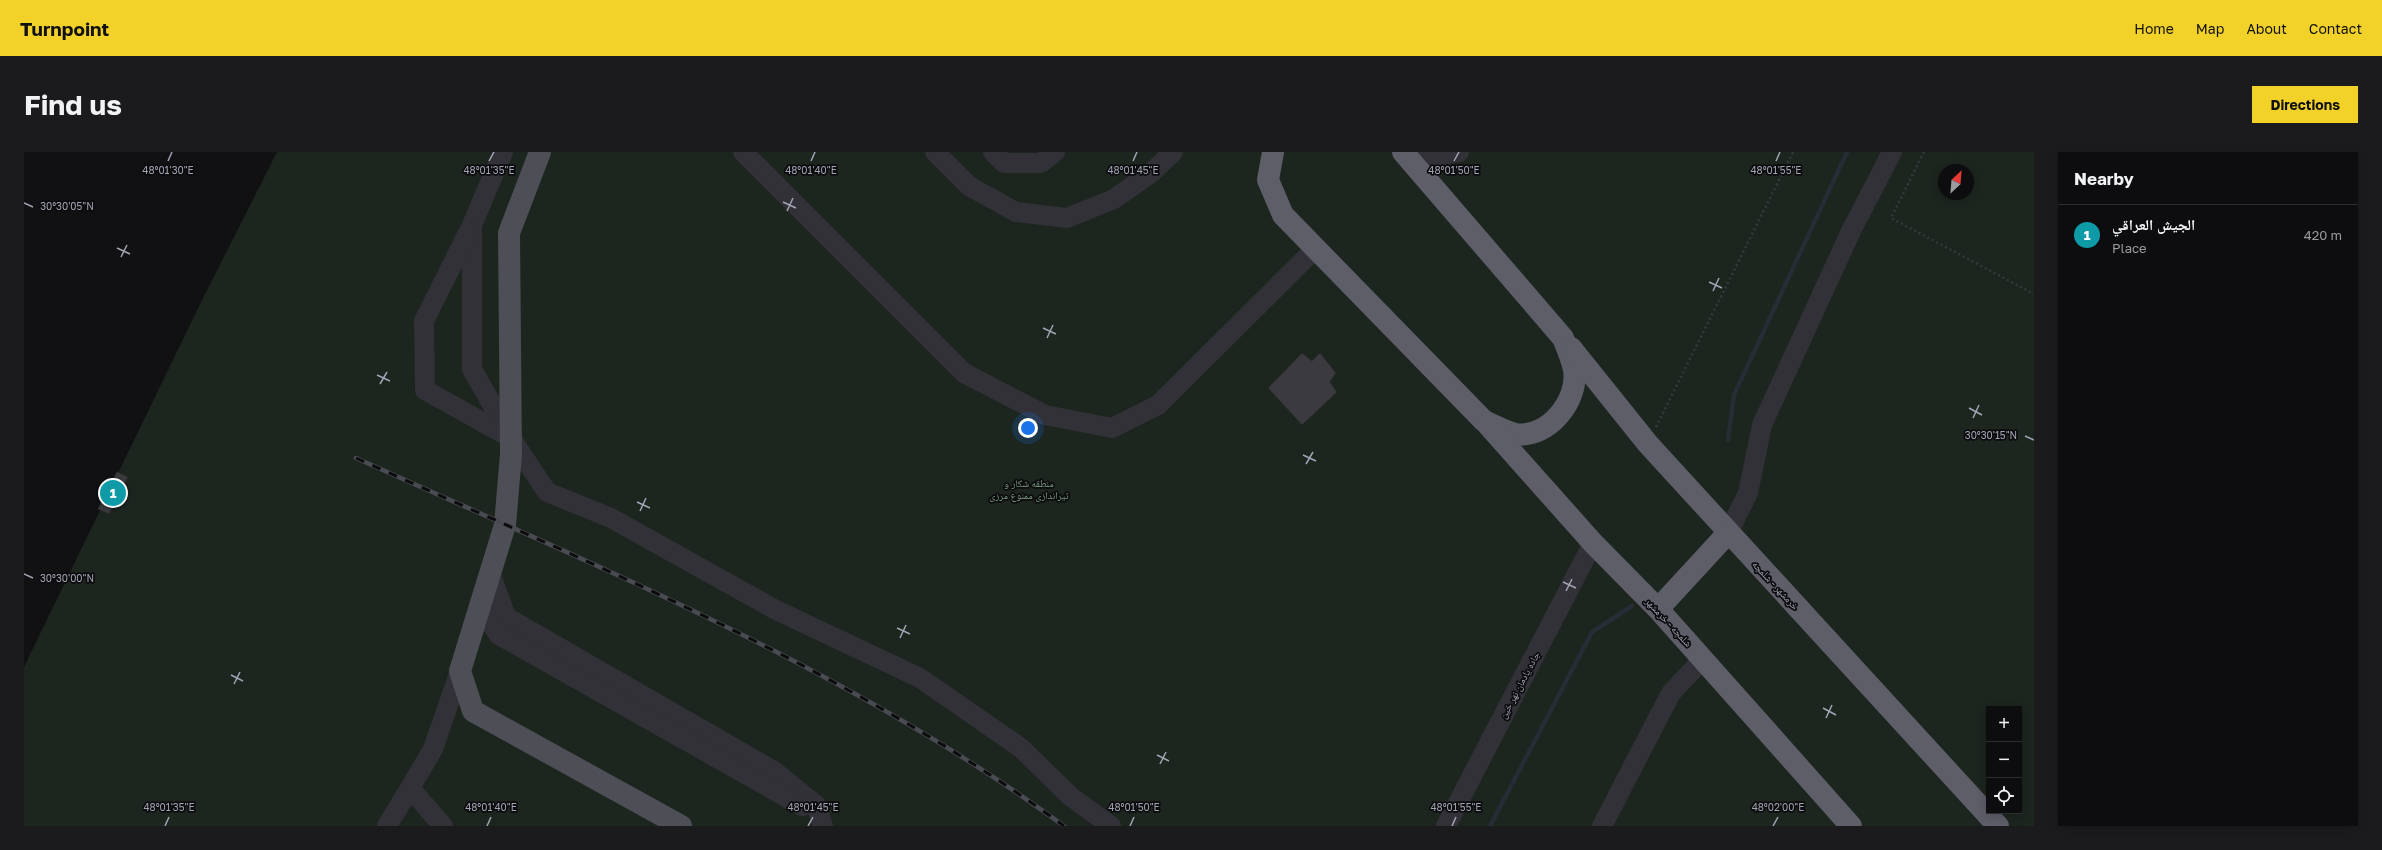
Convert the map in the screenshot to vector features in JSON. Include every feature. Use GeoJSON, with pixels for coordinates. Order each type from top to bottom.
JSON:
{"type":"FeatureCollection","features":[{"type":"Feature","properties":{"kind":"highway","name":"شلمچه - خرمشهر"},"geometry":{"type":"LineString","coordinates":[[1273,152],[1268,180],[1283,214],[1484,421],[1593,543],[1658,609],[1852,826]]}},
{"type":"Feature","properties":{"kind":"highway","name":"خرمشهر - شلمچه"},"geometry":{"type":"LineString","coordinates":[[1407,156],[1563,338],[1648,444],[1998,826]]}},
{"type":"Feature","properties":{"kind":"highway"},"geometry":{"type":"LineString","coordinates":[[1484,421],[1516,434],[1542,431],[1562,414],[1571,391],[1574,371],[1563,338]]}},
{"type":"Feature","properties":{"kind":"highway"},"geometry":{"type":"LineString","coordinates":[[1658,609],[1728,533]]}},
{"type":"Feature","properties":{"kind":"main road"},"geometry":{"type":"LineString","coordinates":[[540,152],[509,233],[511,438],[505,525],[460,671],[473,710],[681,826]]}},
{"type":"Feature","properties":{"kind":"street"},"geometry":{"type":"LineString","coordinates":[[503,152],[472,225],[424,321],[425,390],[511,438]]}},
{"type":"Feature","properties":{"kind":"street"},"geometry":{"type":"LineString","coordinates":[[743,152],[964,373],[1046,415],[1112,428],[1158,405],[1315,248]]}},
{"type":"Feature","properties":{"kind":"street"},"geometry":{"type":"LineString","coordinates":[[935,152],[969,186],[1016,212],[1067,218],[1114,199],[1151,173],[1173,152]]}},
{"type":"Feature","properties":{"kind":"street"},"geometry":{"type":"LineString","coordinates":[[993,152],[1004,163],[1041,163],[1055,152]]}},
{"type":"Feature","properties":{"kind":"street"},"geometry":{"type":"LineString","coordinates":[[1407,156],[1459,152]]}},
{"type":"Feature","properties":{"kind":"street"},"geometry":{"type":"LineString","coordinates":[[1728,533],[1748,493],[1762,425],[1850,231],[1892,152]]}},
{"type":"Feature","properties":{"kind":"street"},"geometry":{"type":"LineString","coordinates":[[472,225],[472,369],[511,438],[547,492],[611,518],[774,609],[920,678],[1020,748],[1070,796],[1111,826]]}},
{"type":"Feature","properties":{"kind":"street","name":"جاده یادمان نهر خین"},"geometry":{"type":"LineString","coordinates":[[1446,826],[1593,543]]}},
{"type":"Feature","properties":{"kind":"street"},"geometry":{"type":"LineString","coordinates":[[490,572],[506,617],[774,771],[816,805],[821,821]]}},
{"type":"Feature","properties":{"kind":"street"},"geometry":{"type":"LineString","coordinates":[[479,607],[499,635],[821,821]]}},
{"type":"Feature","properties":{"kind":"street"},"geometry":{"type":"LineString","coordinates":[[1602,826],[1671,693],[1703,660]]}},
{"type":"Feature","properties":{"kind":"street"},"geometry":{"type":"LineString","coordinates":[[387,826],[433,749],[460,671]]}},
{"type":"Feature","properties":{"kind":"street"},"geometry":{"type":"LineString","coordinates":[[410,788],[443,826]]}},
{"type":"Feature","properties":{"kind":"path"},"geometry":{"type":"LineString","coordinates":[[1648,444],[1793,152]]}},
{"type":"Feature","properties":{"kind":"path"},"geometry":{"type":"LineString","coordinates":[[1924,152],[1891,218],[2034,294]]}},
{"type":"Feature","properties":{"kind":"green space","name":"منطقه شکار و تیراندازی ممنوع مرزی"},"geometry":{"type":"Polygon","coordinates":[[[277,152],[2034,152],[2034,826],[24,826],[24,667],[202,300],[277,152]]]}},
{"type":"Feature","properties":{"kind":"building"},"geometry":{"type":"Polygon","coordinates":[[[1302,353],[1312,361],[1320,353],[1336,373],[1330,382],[1337,392],[1302,425],[1268,388],[1302,353]]]}},
{"type":"Feature","properties":{"kind":"building"},"geometry":{"type":"Polygon","coordinates":[[[117,472],[128,477],[109,514],[98,509],[117,472]]]}},
{"type":"Feature","properties":{"kind":"waterway"},"geometry":{"type":"LineString","coordinates":[[1728,440],[1734,395],[1847,152]]}},
{"type":"Feature","properties":{"kind":"waterway"},"geometry":{"type":"LineString","coordinates":[[1490,826],[1592,632],[1632,606]]}},
{"type":"Feature","properties":{"kind":"railway"},"geometry":{"type":"LineString","coordinates":[[356,458],[629,581],[720,624],[809,669],[896,717],[981,769],[1064,826]]}},
{"type":"Feature","properties":{"kind":"place","name":"الجيش العراقي"},"geometry":{"type":"Point","coordinates":[113,493]}}]}
